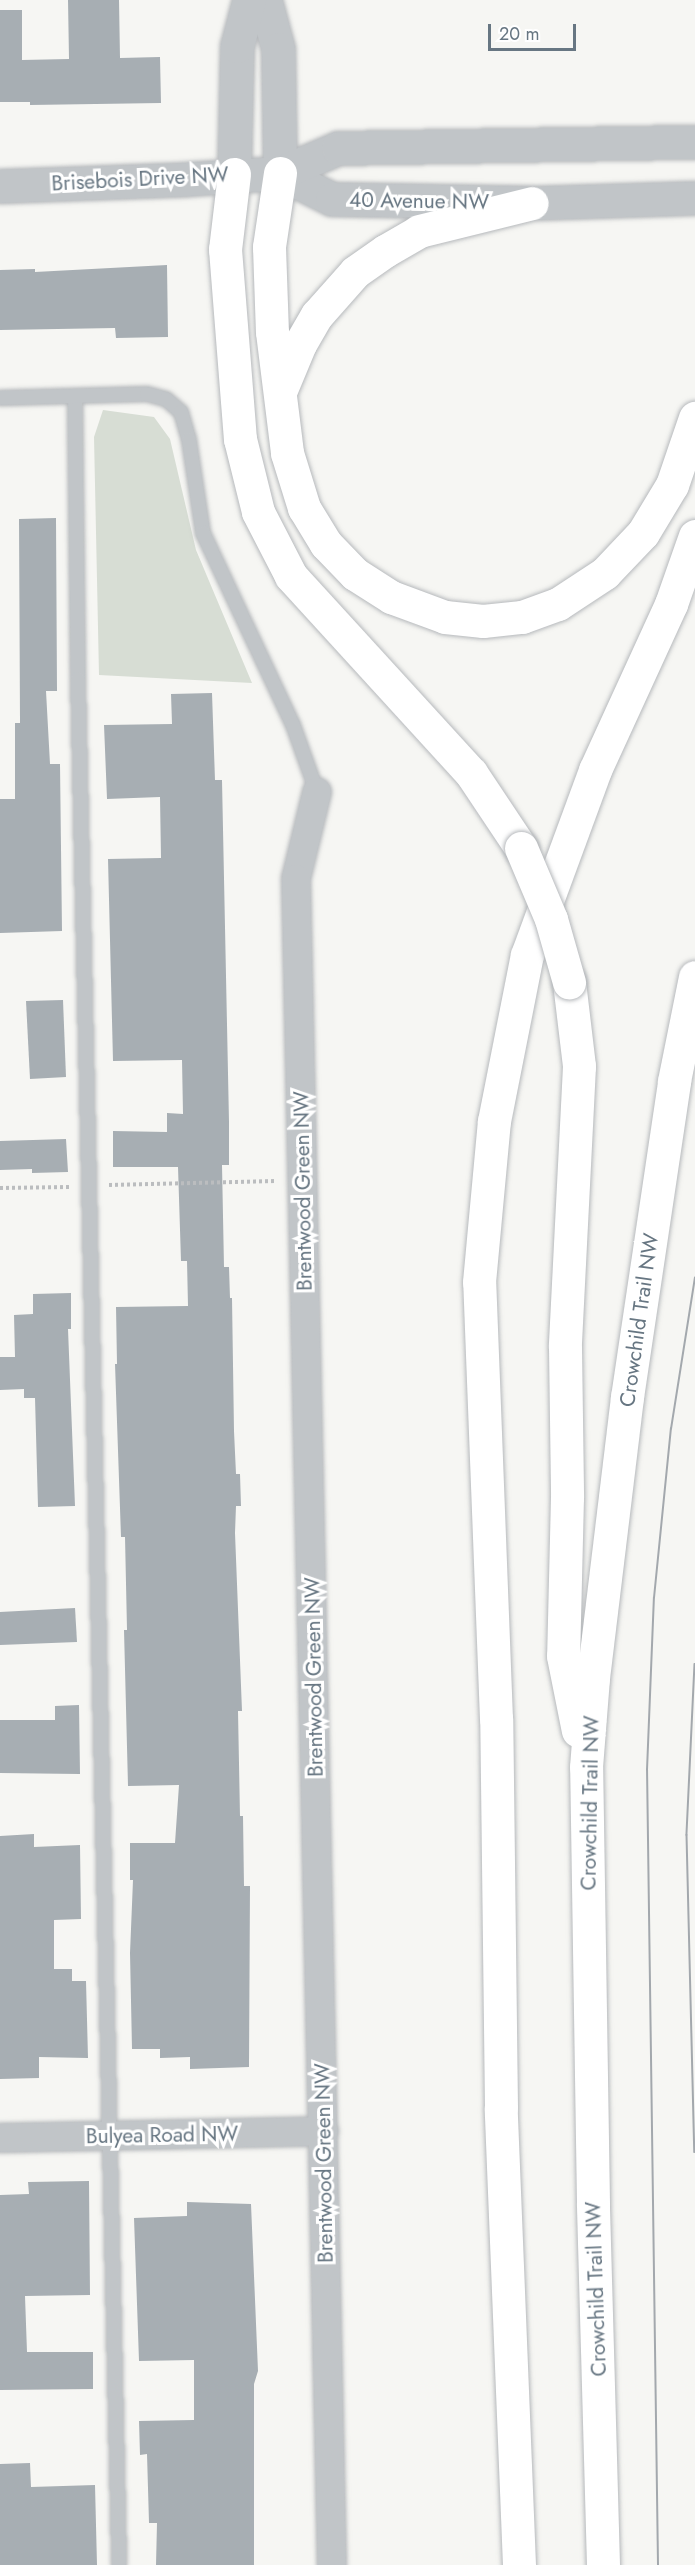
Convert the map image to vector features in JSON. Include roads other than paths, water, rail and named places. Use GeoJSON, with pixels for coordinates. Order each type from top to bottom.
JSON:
{"type":"FeatureCollection","features":[{"type":"Feature","properties":{"kind":"highway"},"geometry":{"type":"LineString","coordinates":[[280,173],[269,247],[281,425],[294,481],[314,526],[340,560],[373,586],[408,605],[445,617],[483,621],[522,617],[558,604],[604,573],[625,554],[654,518],[672,485],[695,418]]}},
{"type":"Feature","properties":{"kind":"highway"},"geometry":{"type":"LineString","coordinates":[[234,174],[225,249],[240,439],[258,513],[291,576],[471,773],[521,848],[551,919],[569,982],[579,1066],[565,1347],[567,1497],[563,1656],[586,1767]]}},
{"type":"Feature","properties":{"kind":"highway"},"geometry":{"type":"LineString","coordinates":[[278,396],[300,344],[317,315],[355,272],[419,231],[532,203]]}},
{"type":"Feature","properties":{"kind":"highway"},"geometry":{"type":"LineString","coordinates":[[519,2565],[501,2108],[496,1719],[479,1282],[494,1121],[527,955],[595,771],[671,603],[695,536]]}},
{"type":"Feature","properties":{"kind":"highway","name":"Crowchild Trail NW"},"geometry":{"type":"LineString","coordinates":[[603,2565],[593,2203],[586,1767],[593,1678],[627,1397],[674,1082],[695,977]]}},
{"type":"Feature","properties":{"kind":"street"},"geometry":{"type":"LineString","coordinates":[[234,174],[237,46],[249,0]]}},
{"type":"Feature","properties":{"kind":"street"},"geometry":{"type":"LineString","coordinates":[[265,0],[278,49],[280,173],[338,148],[695,142]]}},
{"type":"Feature","properties":{"kind":"street","name":"Brisebois Drive NW"},"geometry":{"type":"LineString","coordinates":[[0,186],[280,173]]}},
{"type":"Feature","properties":{"kind":"street","name":"40 Avenue NW"},"geometry":{"type":"LineString","coordinates":[[280,173],[332,200],[532,203],[695,198]]}},
{"type":"Feature","properties":{"kind":"street","name":"Brentwood Green NW"},"geometry":{"type":"LineString","coordinates":[[317,792],[296,879],[332,2565]]}},
{"type":"Feature","properties":{"kind":"street","name":"Bulyea Road NW"},"geometry":{"type":"LineString","coordinates":[[0,2138],[324,2131]]}},
{"type":"Feature","properties":{"kind":"lane"},"geometry":{"type":"LineString","coordinates":[[0,398],[147,394],[166,399],[181,412],[189,440],[203,532],[292,725],[317,792]]}},
{"type":"Feature","properties":{"kind":"lane"},"geometry":{"type":"LineString","coordinates":[[75,396],[78,679],[119,2565]]}},
{"type":"Feature","properties":{"kind":"tram line"},"geometry":{"type":"LineString","coordinates":[[658,2565],[647,1770],[654,1598],[671,1429],[695,1278]]}},
{"type":"Feature","properties":{"kind":"tram line"},"geometry":{"type":"LineString","coordinates":[[695,1664],[687,1835],[695,2152]]}}]}
